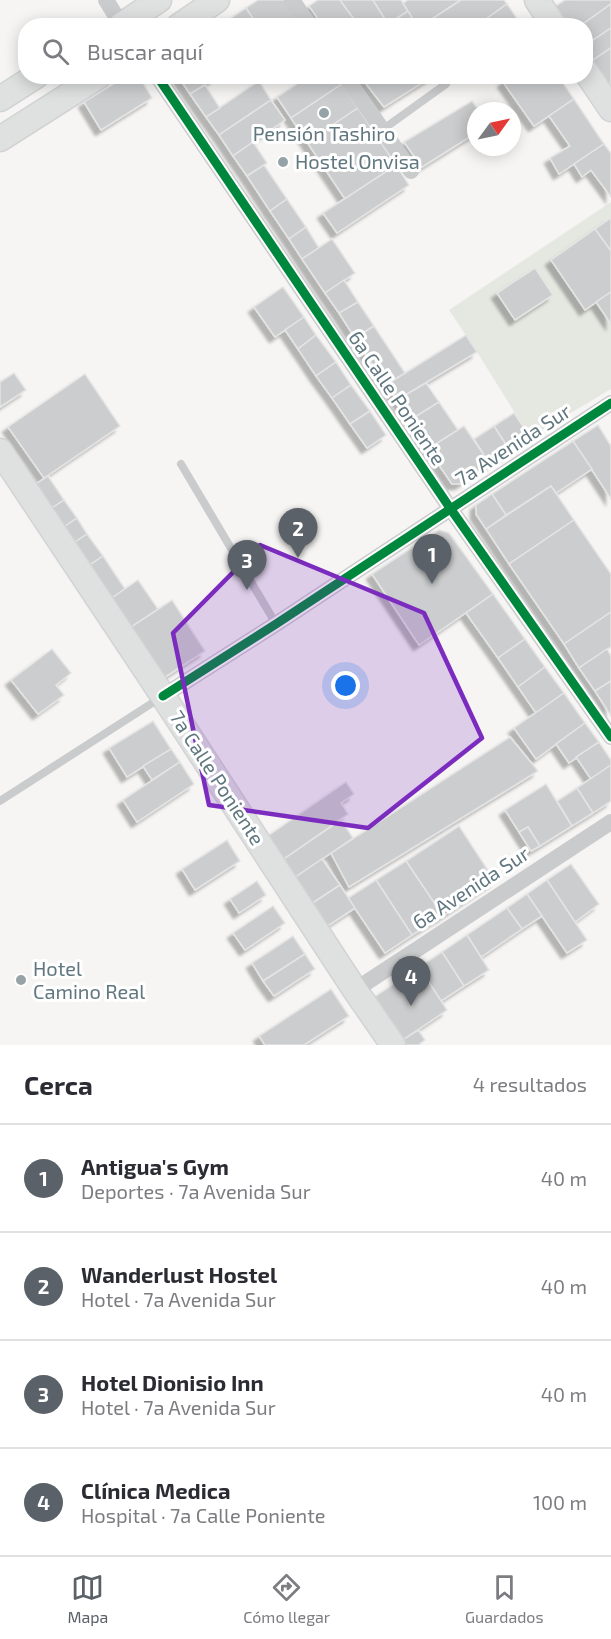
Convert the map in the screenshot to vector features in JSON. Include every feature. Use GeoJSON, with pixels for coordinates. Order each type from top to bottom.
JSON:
{"type":"FeatureCollection","features":[{"type":"Feature","properties":{"kind":"main road"},"geometry":{"type":"LineString","coordinates":[[132,18],[159,0]]}},
{"type":"Feature","properties":{"kind":"main road"},"geometry":{"type":"LineString","coordinates":[[191,18],[217,0]]}},
{"type":"Feature","properties":{"kind":"main road"},"geometry":{"type":"LineString","coordinates":[[537,0],[549,18]]}},
{"type":"Feature","properties":{"kind":"main road"},"geometry":{"type":"LineString","coordinates":[[0,99],[23,84]]}},
{"type":"Feature","properties":{"kind":"main road"},"geometry":{"type":"LineString","coordinates":[[0,139],[86,84]]}},
{"type":"Feature","properties":{"kind":"main road"},"geometry":{"type":"LineString","coordinates":[[593,84],[611,110]]}},
{"type":"Feature","properties":{"kind":"main road","name":"7a Calle Poniente"},"geometry":{"type":"LineString","coordinates":[[0,451],[393,1045]]}},
{"type":"Feature","properties":{"kind":"street"},"geometry":{"type":"LineString","coordinates":[[106,0],[117,18]]}},
{"type":"Feature","properties":{"kind":"street"},"geometry":{"type":"LineString","coordinates":[[292,0],[304,18]]}},
{"type":"Feature","properties":{"kind":"street","name":"6a Calle Poniente"},"geometry":{"type":"LineString","coordinates":[[162,84],[450,508],[611,736]]}},
{"type":"Feature","properties":{"kind":"street"},"geometry":{"type":"LineString","coordinates":[[351,84],[411,171]]}},
{"type":"Feature","properties":{"kind":"street","name":"7a Avenida Sur"},"geometry":{"type":"LineString","coordinates":[[163,696],[611,403]]}},
{"type":"Feature","properties":{"kind":"street","name":"6a Avenida Sur"},"geometry":{"type":"LineString","coordinates":[[355,990],[611,822]]}},
{"type":"Feature","properties":{"kind":"lane"},"geometry":{"type":"LineString","coordinates":[[382,129],[446,84]]}},
{"type":"Feature","properties":{"kind":"lane"},"geometry":{"type":"LineString","coordinates":[[181,464],[276,624]]}},
{"type":"Feature","properties":{"kind":"lane"},"geometry":{"type":"LineString","coordinates":[[0,801],[163,696]]}},
{"type":"Feature","properties":{"kind":"highlighted area"},"geometry":{"type":"Polygon","coordinates":[[[260,545],[424,613],[482,738],[368,828],[209,805],[173,633],[260,545]]]}},
{"type":"Feature","properties":{"kind":"shaded area"},"geometry":{"type":"Polygon","coordinates":[[[611,202],[611,389],[530,437],[449,310],[611,202]]]}},
{"type":"Feature","properties":{"kind":"building"},"geometry":{"type":"Polygon","coordinates":[[[258,0],[285,0],[297,18],[253,18],[246,8],[258,0]]]}},
{"type":"Feature","properties":{"kind":"building"},"geometry":{"type":"Polygon","coordinates":[[[318,0],[340,0],[353,18],[317,18],[309,6],[318,0]]]}},
{"type":"Feature","properties":{"kind":"building"},"geometry":{"type":"Polygon","coordinates":[[[340,0],[373,0],[384,18],[353,18],[340,0]]]}},
{"type":"Feature","properties":{"kind":"building"},"geometry":{"type":"Polygon","coordinates":[[[373,0],[401,0],[408,11],[397,18],[384,18],[373,0]]]}},
{"type":"Feature","properties":{"kind":"building"},"geometry":{"type":"Polygon","coordinates":[[[408,0],[461,0],[433,18],[412,18],[403,3],[408,0]]]}},
{"type":"Feature","properties":{"kind":"building"},"geometry":{"type":"Polygon","coordinates":[[[461,0],[504,0],[507,4],[487,18],[433,18],[461,0]]]}},
{"type":"Feature","properties":{"kind":"building"},"geometry":{"type":"Polygon","coordinates":[[[565,0],[611,0],[611,4],[591,18],[554,18],[549,10],[565,0]]]}},
{"type":"Feature","properties":{"kind":"building"},"geometry":{"type":"Polygon","coordinates":[[[507,4],[517,18],[487,18],[507,4]]]}},
{"type":"Feature","properties":{"kind":"building"},"geometry":{"type":"Polygon","coordinates":[[[611,4],[611,28],[593,40],[591,18],[611,4]]]}},
{"type":"Feature","properties":{"kind":"building"},"geometry":{"type":"Polygon","coordinates":[[[246,8],[253,18],[231,18],[246,8]]]}},
{"type":"Feature","properties":{"kind":"building"},"geometry":{"type":"Polygon","coordinates":[[[408,11],[412,18],[397,18],[408,11]]]}},
{"type":"Feature","properties":{"kind":"building"},"geometry":{"type":"Polygon","coordinates":[[[611,28],[611,48],[593,60],[593,40],[611,28]]]}},
{"type":"Feature","properties":{"kind":"building"},"geometry":{"type":"Polygon","coordinates":[[[611,48],[611,92],[593,71],[593,60],[611,48]]]}},
{"type":"Feature","properties":{"kind":"building"},"geometry":{"type":"Polygon","coordinates":[[[113,84],[144,84],[152,98],[101,130],[84,102],[113,84]]]}},
{"type":"Feature","properties":{"kind":"building"},"geometry":{"type":"Polygon","coordinates":[[[183,84],[206,84],[190,94],[183,84]]]}},
{"type":"Feature","properties":{"kind":"building"},"geometry":{"type":"Polygon","coordinates":[[[255,84],[261,84],[271,100],[219,135],[206,117],[255,84]]]}},
{"type":"Feature","properties":{"kind":"building"},"geometry":{"type":"Polygon","coordinates":[[[297,84],[342,84],[291,118],[277,97],[297,84]]]}},
{"type":"Feature","properties":{"kind":"building","name":"Pensión Tashiro"},"geometry":{"type":"Polygon","coordinates":[[[342,84],[358,108],[307,142],[291,118],[342,84]]]}},
{"type":"Feature","properties":{"kind":"building"},"geometry":{"type":"Polygon","coordinates":[[[366,84],[420,84],[384,107],[366,84]]]}},
{"type":"Feature","properties":{"kind":"building"},"geometry":{"type":"Polygon","coordinates":[[[504,84],[564,84],[574,99],[534,126],[521,108],[521,102],[517,102],[504,84]]]}},
{"type":"Feature","properties":{"kind":"building"},"geometry":{"type":"Polygon","coordinates":[[[205,85],[220,108],[206,117],[190,94],[205,85]]]}},
{"type":"Feature","properties":{"kind":"building"},"geometry":{"type":"Polygon","coordinates":[[[574,99],[604,144],[559,174],[550,158],[570,146],[549,116],[574,99]]]}},
{"type":"Feature","properties":{"kind":"building"},"geometry":{"type":"Polygon","coordinates":[[[271,100],[285,120],[233,156],[219,135],[271,100]]]}},
{"type":"Feature","properties":{"kind":"building"},"geometry":{"type":"Polygon","coordinates":[[[467,104],[467,139],[422,167],[404,142],[467,104]]]}},
{"type":"Feature","properties":{"kind":"building"},"geometry":{"type":"Polygon","coordinates":[[[358,108],[396,165],[345,199],[307,142],[358,108]]]}},
{"type":"Feature","properties":{"kind":"building"},"geometry":{"type":"Polygon","coordinates":[[[253,142],[267,163],[247,176],[233,156],[253,142]]]}},
{"type":"Feature","properties":{"kind":"building"},"geometry":{"type":"Polygon","coordinates":[[[604,144],[611,153],[611,197],[591,170],[582,177],[574,164],[604,144]]]}},
{"type":"Feature","properties":{"kind":"building"},"geometry":{"type":"Polygon","coordinates":[[[264,165],[287,199],[270,211],[247,176],[264,165]]]}},
{"type":"Feature","properties":{"kind":"building"},"geometry":{"type":"Polygon","coordinates":[[[396,165],[409,185],[337,233],[323,213],[396,165]]]}},
{"type":"Feature","properties":{"kind":"building"},"geometry":{"type":"Polygon","coordinates":[[[287,199],[306,227],[289,239],[270,211],[287,199]]]}},
{"type":"Feature","properties":{"kind":"building"},"geometry":{"type":"Polygon","coordinates":[[[611,218],[611,251],[595,229],[611,218]]]}},
{"type":"Feature","properties":{"kind":"building"},"geometry":{"type":"Polygon","coordinates":[[[306,227],[319,248],[302,259],[289,239],[306,227]]]}},
{"type":"Feature","properties":{"kind":"building"},"geometry":{"type":"Polygon","coordinates":[[[595,229],[611,251],[611,292],[585,310],[551,260],[595,229]]]}},
{"type":"Feature","properties":{"kind":"building"},"geometry":{"type":"Polygon","coordinates":[[[332,239],[355,273],[325,293],[302,259],[332,239]]]}},
{"type":"Feature","properties":{"kind":"building"},"geometry":{"type":"Polygon","coordinates":[[[535,268],[553,295],[515,320],[497,293],[535,268]]]}},
{"type":"Feature","properties":{"kind":"building"},"geometry":{"type":"Polygon","coordinates":[[[344,280],[358,302],[339,313],[325,293],[344,280]]]}},
{"type":"Feature","properties":{"kind":"building"},"geometry":{"type":"Polygon","coordinates":[[[283,287],[304,317],[275,337],[254,307],[283,287]]]}},
{"type":"Feature","properties":{"kind":"building"},"geometry":{"type":"Polygon","coordinates":[[[611,292],[611,324],[596,302],[611,292]]]}},
{"type":"Feature","properties":{"kind":"building"},"geometry":{"type":"Polygon","coordinates":[[[358,302],[374,326],[355,338],[339,313],[358,302]]]}},
{"type":"Feature","properties":{"kind":"building"},"geometry":{"type":"Polygon","coordinates":[[[304,317],[316,335],[298,349],[285,330],[304,317]]]}},
{"type":"Feature","properties":{"kind":"building"},"geometry":{"type":"Polygon","coordinates":[[[374,326],[405,373],[386,385],[355,338],[374,326]]]}},
{"type":"Feature","properties":{"kind":"building"},"geometry":{"type":"Polygon","coordinates":[[[316,335],[336,362],[316,376],[298,349],[316,335]]]}},
{"type":"Feature","properties":{"kind":"building"},"geometry":{"type":"Polygon","coordinates":[[[466,335],[477,352],[397,400],[386,385],[466,335]]]}},
{"type":"Feature","properties":{"kind":"building"},"geometry":{"type":"Polygon","coordinates":[[[336,362],[351,385],[332,398],[316,376],[336,362]]]}},
{"type":"Feature","properties":{"kind":"building"},"geometry":{"type":"Polygon","coordinates":[[[14,373],[26,390],[0,407],[0,382],[14,373]]]}},
{"type":"Feature","properties":{"kind":"building"},"geometry":{"type":"Polygon","coordinates":[[[85,374],[120,426],[44,478],[8,427],[85,374]]]}},
{"type":"Feature","properties":{"kind":"building"},"geometry":{"type":"Polygon","coordinates":[[[426,383],[439,402],[410,420],[397,400],[426,383]]]}},
{"type":"Feature","properties":{"kind":"building"},"geometry":{"type":"Polygon","coordinates":[[[351,385],[370,411],[350,424],[332,398],[351,385]]]}},
{"type":"Feature","properties":{"kind":"building"},"geometry":{"type":"Polygon","coordinates":[[[439,402],[458,430],[428,449],[410,420],[439,402]]]}},
{"type":"Feature","properties":{"kind":"building"},"geometry":{"type":"Polygon","coordinates":[[[370,411],[386,435],[367,448],[350,424],[370,411]]]}},
{"type":"Feature","properties":{"kind":"building"},"geometry":{"type":"Polygon","coordinates":[[[514,413],[530,437],[510,451],[494,426],[514,413]]]}},
{"type":"Feature","properties":{"kind":"building"},"geometry":{"type":"Polygon","coordinates":[[[598,425],[611,446],[611,499],[573,441],[598,425]]]}},
{"type":"Feature","properties":{"kind":"building"},"geometry":{"type":"Polygon","coordinates":[[[464,426],[490,464],[460,484],[452,484],[428,449],[464,426]]]}},
{"type":"Feature","properties":{"kind":"building"},"geometry":{"type":"Polygon","coordinates":[[[494,426],[510,451],[490,464],[474,439],[494,426]]]}},
{"type":"Feature","properties":{"kind":"building"},"geometry":{"type":"Polygon","coordinates":[[[573,441],[592,469],[556,493],[551,486],[506,515],[492,494],[573,441]]]}},
{"type":"Feature","properties":{"kind":"building"},"geometry":{"type":"Polygon","coordinates":[[[48,476],[64,500],[43,514],[27,490],[48,476]]]}},
{"type":"Feature","properties":{"kind":"building"},"geometry":{"type":"Polygon","coordinates":[[[551,486],[574,520],[509,564],[486,529],[551,486]]]}},
{"type":"Feature","properties":{"kind":"building"},"geometry":{"type":"Polygon","coordinates":[[[492,494],[506,515],[486,529],[476,514],[476,505],[492,494]]]}},
{"type":"Feature","properties":{"kind":"building"},"geometry":{"type":"Polygon","coordinates":[[[64,500],[77,518],[55,533],[43,514],[64,500]]]}},
{"type":"Feature","properties":{"kind":"building"},"geometry":{"type":"Polygon","coordinates":[[[77,518],[87,534],[66,548],[55,533],[77,518]]]}},
{"type":"Feature","properties":{"kind":"building"},"geometry":{"type":"Polygon","coordinates":[[[574,520],[611,574],[611,612],[564,644],[509,564],[574,520]]]}},
{"type":"Feature","properties":{"kind":"building"},"geometry":{"type":"Polygon","coordinates":[[[439,530],[449,533],[493,594],[419,645],[372,574],[439,530]]]}},
{"type":"Feature","properties":{"kind":"building"},"geometry":{"type":"Polygon","coordinates":[[[87,534],[103,556],[81,571],[66,548],[87,534]]]}},
{"type":"Feature","properties":{"kind":"building"},"geometry":{"type":"Polygon","coordinates":[[[103,556],[125,589],[103,604],[81,571],[103,556]]]}},
{"type":"Feature","properties":{"kind":"building"},"geometry":{"type":"Polygon","coordinates":[[[138,580],[158,609],[122,633],[103,604],[138,580]]]}},
{"type":"Feature","properties":{"kind":"building"},"geometry":{"type":"Polygon","coordinates":[[[493,594],[525,639],[498,658],[466,613],[493,594]]]}},
{"type":"Feature","properties":{"kind":"building"},"geometry":{"type":"Polygon","coordinates":[[[172,600],[205,651],[156,683],[122,633],[172,600]]]}},
{"type":"Feature","properties":{"kind":"building"},"geometry":{"type":"Polygon","coordinates":[[[611,612],[611,647],[579,668],[564,644],[611,612]]]}},
{"type":"Feature","properties":{"kind":"building"},"geometry":{"type":"Polygon","coordinates":[[[525,639],[545,667],[518,687],[498,658],[525,639]]]}},
{"type":"Feature","properties":{"kind":"building"},"geometry":{"type":"Polygon","coordinates":[[[52,649],[71,673],[56,685],[64,695],[38,714],[11,680],[52,649]]]}},
{"type":"Feature","properties":{"kind":"building"},"geometry":{"type":"Polygon","coordinates":[[[607,649],[611,656],[611,681],[595,691],[579,668],[607,649]]]}},
{"type":"Feature","properties":{"kind":"building"},"geometry":{"type":"Polygon","coordinates":[[[545,667],[564,693],[536,713],[518,687],[545,667]]]}},
{"type":"Feature","properties":{"kind":"building"},"geometry":{"type":"Polygon","coordinates":[[[611,681],[611,716],[595,691],[611,681]]]}},
{"type":"Feature","properties":{"kind":"building"},"geometry":{"type":"Polygon","coordinates":[[[564,693],[585,723],[536,759],[514,728],[564,693]]]}},
{"type":"Feature","properties":{"kind":"building"},"geometry":{"type":"Polygon","coordinates":[[[153,721],[171,749],[127,777],[109,748],[153,721]]]}},
{"type":"Feature","properties":{"kind":"building"},"geometry":{"type":"Polygon","coordinates":[[[585,723],[599,742],[569,763],[556,744],[585,723]]]}},
{"type":"Feature","properties":{"kind":"building"},"geometry":{"type":"Polygon","coordinates":[[[510,737],[538,771],[349,887],[331,853],[510,737]]]}},
{"type":"Feature","properties":{"kind":"building"},"geometry":{"type":"Polygon","coordinates":[[[599,742],[611,760],[611,765],[591,779],[576,757],[599,742]]]}},
{"type":"Feature","properties":{"kind":"building"},"geometry":{"type":"Polygon","coordinates":[[[171,749],[180,762],[152,780],[143,766],[171,749]]]}},
{"type":"Feature","properties":{"kind":"building"},"geometry":{"type":"Polygon","coordinates":[[[180,762],[194,784],[137,822],[123,800],[180,762]]]}},
{"type":"Feature","properties":{"kind":"building"},"geometry":{"type":"Polygon","coordinates":[[[611,765],[611,801],[593,813],[577,788],[611,765]]]}},
{"type":"Feature","properties":{"kind":"building"},"geometry":{"type":"Polygon","coordinates":[[[346,782],[354,794],[341,803],[348,814],[281,861],[265,838],[346,782]]]}},
{"type":"Feature","properties":{"kind":"building"},"geometry":{"type":"Polygon","coordinates":[[[546,784],[572,826],[540,846],[528,827],[519,832],[505,810],[546,784]]]}},
{"type":"Feature","properties":{"kind":"building"},"geometry":{"type":"Polygon","coordinates":[[[577,788],[593,813],[572,826],[557,801],[577,788]]]}},
{"type":"Feature","properties":{"kind":"building"},"geometry":{"type":"Polygon","coordinates":[[[341,820],[353,838],[294,878],[281,861],[341,820]]]}},
{"type":"Feature","properties":{"kind":"building"},"geometry":{"type":"Polygon","coordinates":[[[459,826],[495,881],[443,916],[406,861],[459,826]]]}},
{"type":"Feature","properties":{"kind":"building"},"geometry":{"type":"Polygon","coordinates":[[[528,827],[540,846],[531,851],[519,832],[528,827]]]}},
{"type":"Feature","properties":{"kind":"building"},"geometry":{"type":"Polygon","coordinates":[[[227,840],[240,861],[195,890],[182,869],[227,840]]]}},
{"type":"Feature","properties":{"kind":"building"},"geometry":{"type":"Polygon","coordinates":[[[322,859],[340,885],[311,904],[294,878],[322,859]]]}},
{"type":"Feature","properties":{"kind":"building"},"geometry":{"type":"Polygon","coordinates":[[[406,861],[443,916],[412,935],[376,880],[406,861]]]}},
{"type":"Feature","properties":{"kind":"building"},"geometry":{"type":"Polygon","coordinates":[[[571,864],[599,904],[575,922],[547,880],[571,864]]]}},
{"type":"Feature","properties":{"kind":"building"},"geometry":{"type":"Polygon","coordinates":[[[376,880],[412,935],[385,953],[348,898],[376,880]]]}},
{"type":"Feature","properties":{"kind":"building"},"geometry":{"type":"Polygon","coordinates":[[[547,880],[587,940],[567,953],[527,894],[547,880]]]}},
{"type":"Feature","properties":{"kind":"building"},"geometry":{"type":"Polygon","coordinates":[[[257,881],[266,895],[239,913],[230,899],[257,881]]]}},
{"type":"Feature","properties":{"kind":"building"},"geometry":{"type":"Polygon","coordinates":[[[340,885],[355,908],[326,927],[311,904],[340,885]]]}},
{"type":"Feature","properties":{"kind":"building"},"geometry":{"type":"Polygon","coordinates":[[[527,894],[542,916],[522,929],[507,908],[527,894]]]}},
{"type":"Feature","properties":{"kind":"building"},"geometry":{"type":"Polygon","coordinates":[[[273,906],[285,923],[245,950],[233,933],[273,906]]]}},
{"type":"Feature","properties":{"kind":"building"},"geometry":{"type":"Polygon","coordinates":[[[507,908],[522,929],[481,957],[467,935],[507,908]]]}},
{"type":"Feature","properties":{"kind":"building"},"geometry":{"type":"Polygon","coordinates":[[[467,935],[489,970],[464,986],[442,952],[467,935]]]}},
{"type":"Feature","properties":{"kind":"building"},"geometry":{"type":"Polygon","coordinates":[[[293,936],[305,954],[263,981],[252,963],[293,936]]]}},
{"type":"Feature","properties":{"kind":"building"},"geometry":{"type":"Polygon","coordinates":[[[442,952],[464,986],[441,1001],[419,967],[442,952]]]}},
{"type":"Feature","properties":{"kind":"building"},"geometry":{"type":"Polygon","coordinates":[[[305,954],[315,969],[274,996],[263,981],[305,954]]]}},
{"type":"Feature","properties":{"kind":"building"},"geometry":{"type":"Polygon","coordinates":[[[419,967],[447,1010],[401,1041],[373,998],[419,967]]]}},
{"type":"Feature","properties":{"kind":"building"},"geometry":{"type":"Polygon","coordinates":[[[331,989],[349,1016],[304,1045],[265,1045],[259,1036],[331,989]]]}},
{"type":"Feature","properties":{"kind":"building"},"geometry":{"type":"Polygon","coordinates":[[[418,1030],[425,1040],[418,1045],[404,1045],[401,1041],[418,1030]]]}},
{"type":"Feature","properties":{"kind":"cycle path"},"geometry":{"type":"LineString","coordinates":[[162,84],[450,508],[611,737]]}},
{"type":"Feature","properties":{"kind":"cycle path"},"geometry":{"type":"LineString","coordinates":[[163,696],[611,403]]}},
{"type":"Feature","properties":{"kind":"place","name":"Pensión Tashiro"},"geometry":{"type":"Point","coordinates":[324,113]}},
{"type":"Feature","properties":{"kind":"place","name":"Hostel Onvisa"},"geometry":{"type":"Point","coordinates":[283,162]}},
{"type":"Feature","properties":{"kind":"place","name":"Wanderlust Hostel"},"geometry":{"type":"Point","coordinates":[298,558]}},
{"type":"Feature","properties":{"kind":"place","name":"Antigua's Gym"},"geometry":{"type":"Point","coordinates":[432,584]}},
{"type":"Feature","properties":{"kind":"place","name":"Hotel Dionisio Inn"},"geometry":{"type":"Point","coordinates":[247,590]}},
{"type":"Feature","properties":{"kind":"place","name":"Hotel Camino Real"},"geometry":{"type":"Point","coordinates":[21,980]}},
{"type":"Feature","properties":{"kind":"place","name":"Clínica Medica"},"geometry":{"type":"Point","coordinates":[411,1006]}}]}
